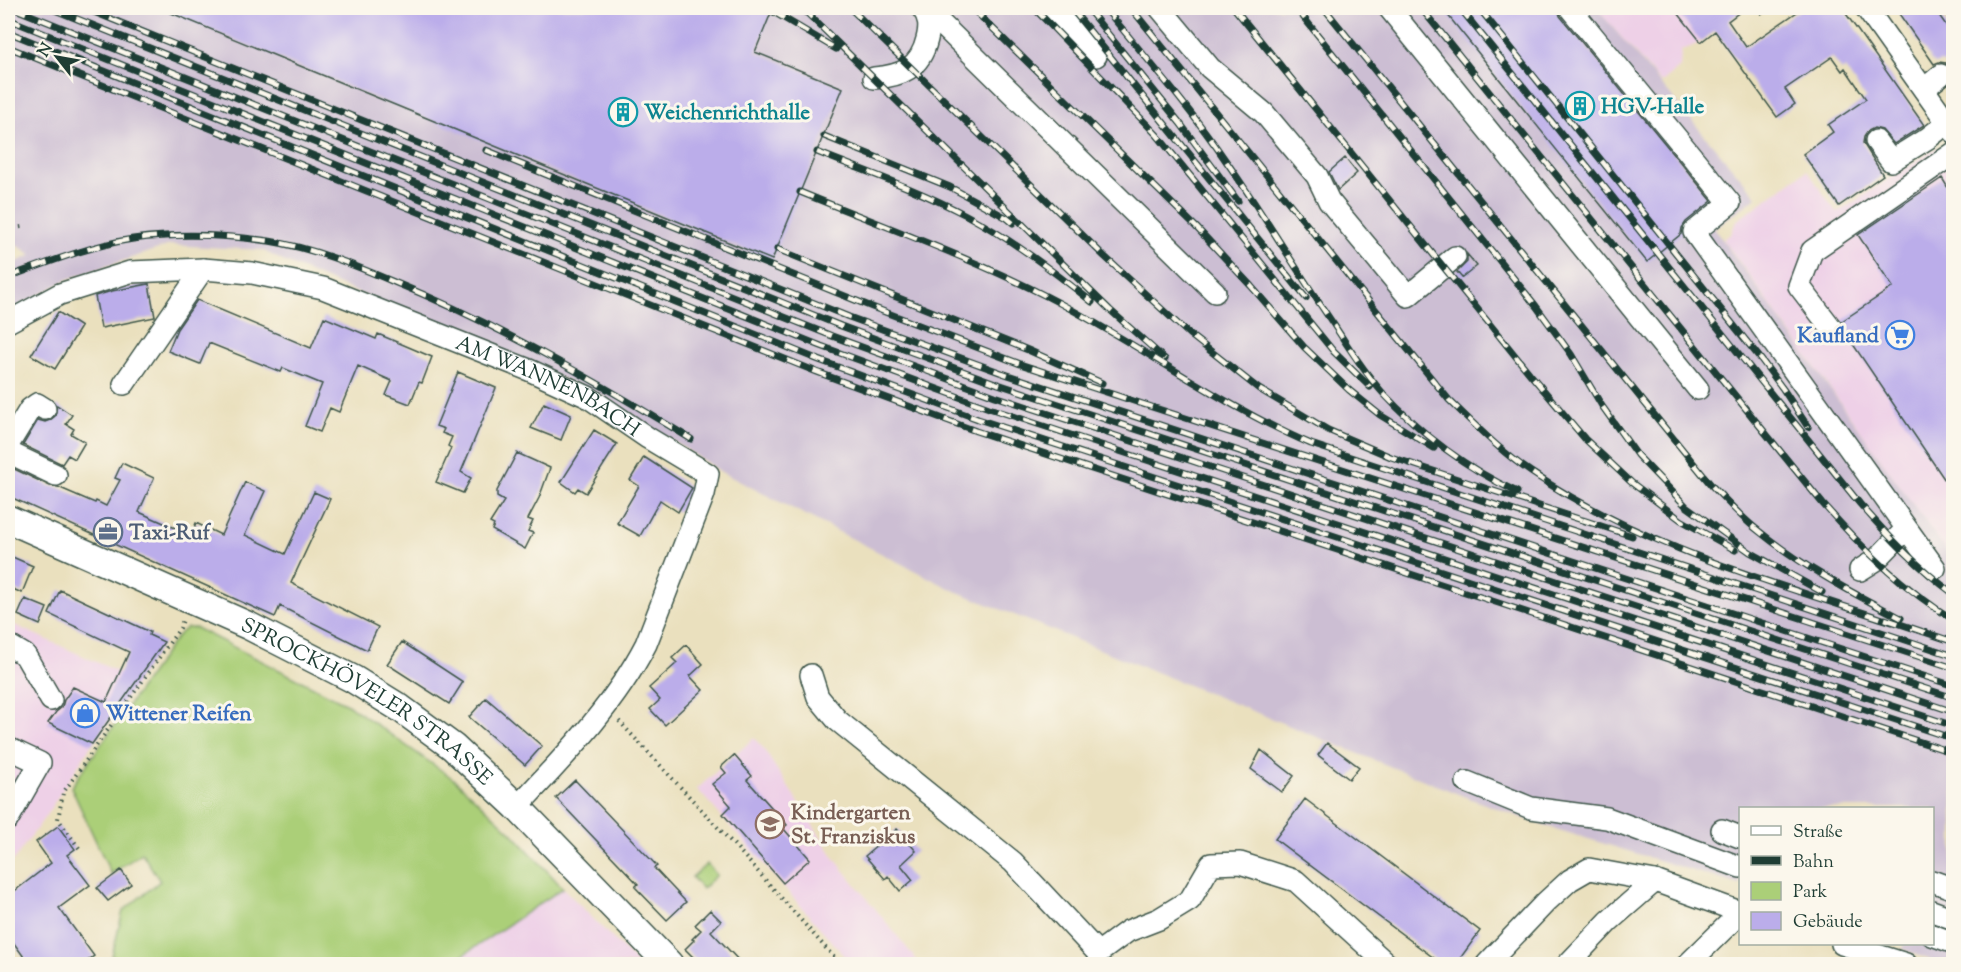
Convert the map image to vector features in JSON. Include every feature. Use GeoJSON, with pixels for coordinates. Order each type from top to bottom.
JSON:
{"type":"FeatureCollection","features":[{"type":"Feature","properties":{"kind":"main road","name":"SPROCKHÖVELER STRASSE"},"geometry":{"type":"LineString","coordinates":[[8,519],[249,626],[345,674],[400,708],[453,747],[517,807],[669,964]]}},
{"type":"Feature","properties":{"kind":"street"},"geometry":{"type":"LineString","coordinates":[[874,78],[901,73],[911,68],[921,57],[930,26],[924,8]]}},
{"type":"Feature","properties":{"kind":"street"},"geometry":{"type":"LineString","coordinates":[[924,8],[1215,292]]}},
{"type":"Feature","properties":{"kind":"street"},"geometry":{"type":"LineString","coordinates":[[1053,8],[1096,56]]}},
{"type":"Feature","properties":{"kind":"street"},"geometry":{"type":"LineString","coordinates":[[1160,8],[1210,68],[1264,112],[1317,176],[1329,201],[1408,296],[1455,257]]}},
{"type":"Feature","properties":{"kind":"street"},"geometry":{"type":"LineString","coordinates":[[1389,8],[1698,389]]}},
{"type":"Feature","properties":{"kind":"street"},"geometry":{"type":"LineString","coordinates":[[1570,8],[1730,202],[1694,232],[1935,568]]}},
{"type":"Feature","properties":{"kind":"street"},"geometry":{"type":"LineString","coordinates":[[1866,8],[1950,127],[1891,161],[1876,141]]}},
{"type":"Feature","properties":{"kind":"street"},"geometry":{"type":"LineString","coordinates":[[1924,89],[1941,75]]}},
{"type":"Feature","properties":{"kind":"street"},"geometry":{"type":"LineString","coordinates":[[1832,329],[1799,286],[1812,251],[1953,153]]}},
{"type":"Feature","properties":{"kind":"street"},"geometry":{"type":"LineString","coordinates":[[124,384],[203,269]]}},
{"type":"Feature","properties":{"kind":"street","name":"AM WANNENBACH"},"geometry":{"type":"LineString","coordinates":[[8,322],[60,294],[130,272],[203,269],[252,273],[323,288],[529,370],[588,397],[648,438],[708,474],[704,494],[645,644],[634,666],[606,706],[565,756],[517,807]]}},
{"type":"Feature","properties":{"kind":"street"},"geometry":{"type":"LineString","coordinates":[[8,445],[30,409],[37,404],[45,409]]}},
{"type":"Feature","properties":{"kind":"street"},"geometry":{"type":"LineString","coordinates":[[8,452],[56,475]]}},
{"type":"Feature","properties":{"kind":"street"},"geometry":{"type":"LineString","coordinates":[[1860,570],[1876,560],[1906,529]]}},
{"type":"Feature","properties":{"kind":"street"},"geometry":{"type":"LineString","coordinates":[[8,645],[25,655],[51,700]]}},
{"type":"Feature","properties":{"kind":"street"},"geometry":{"type":"LineString","coordinates":[[811,675],[818,697],[837,720],[1013,862],[1098,953],[1128,931],[1159,919],[1190,900],[1211,864],[1240,863],[1296,881],[1387,964]]}},
{"type":"Feature","properties":{"kind":"street"},"geometry":{"type":"LineString","coordinates":[[8,748],[40,763],[8,819]]}},
{"type":"Feature","properties":{"kind":"street"},"geometry":{"type":"LineString","coordinates":[[1467,782],[1531,808],[1607,818],[1739,867]]}},
{"type":"Feature","properties":{"kind":"street"},"geometry":{"type":"LineString","coordinates":[[1487,964],[1546,902],[1570,880],[1589,869],[1655,881],[1739,912]]}},
{"type":"Feature","properties":{"kind":"street"},"geometry":{"type":"LineString","coordinates":[[1568,964],[1609,921],[1655,881]]}},
{"type":"Feature","properties":{"kind":"street"},"geometry":{"type":"LineString","coordinates":[[1934,882],[1953,889]]}},
{"type":"Feature","properties":{"kind":"street"},"geometry":{"type":"LineString","coordinates":[[1934,912],[1953,919]]}},
{"type":"Feature","properties":{"kind":"street"},"geometry":{"type":"LineString","coordinates":[[1689,964],[1739,913]]}},
{"type":"Feature","properties":{"kind":"street"},"geometry":{"type":"LineString","coordinates":[[1934,936],[1953,943]]}},
{"type":"Feature","properties":{"kind":"street"},"geometry":{"type":"LineString","coordinates":[[1845,945],[1906,964]]}},
{"type":"Feature","properties":{"kind":"path"},"geometry":{"type":"LineString","coordinates":[[1758,8],[1763,14]]}},
{"type":"Feature","properties":{"kind":"path"},"geometry":{"type":"LineString","coordinates":[[8,229],[22,227]]}},
{"type":"Feature","properties":{"kind":"path"},"geometry":{"type":"LineString","coordinates":[[79,848],[58,819],[63,793],[180,628],[193,600]]}},
{"type":"Feature","properties":{"kind":"path"},"geometry":{"type":"LineString","coordinates":[[606,706],[840,964]]}},
{"type":"Feature","properties":{"kind":"shaded area"},"geometry":{"type":"Polygon","coordinates":[[[8,8],[1596,8],[1757,197],[1714,228],[1953,560],[1953,964],[1941,964],[1902,949],[1904,945],[1934,945],[1934,807],[1739,807],[1739,885],[1539,824],[1466,797],[955,591],[723,473],[601,395],[285,262],[262,250],[170,245],[68,279],[8,312],[8,266],[32,255],[8,239],[8,8]]]}},
{"type":"Feature","properties":{"kind":"shaded area"},"geometry":{"type":"Polygon","coordinates":[[[1596,8],[1674,8],[1701,42],[1681,51],[1680,67],[1661,83],[1596,8]]]}},
{"type":"Feature","properties":{"kind":"shaded area"},"geometry":{"type":"Polygon","coordinates":[[[1938,147],[1954,171],[1953,560],[1723,239],[1731,234],[1736,221],[1807,170],[1837,213],[1938,147]]]}},
{"type":"Feature","properties":{"kind":"shaded area"},"geometry":{"type":"Polygon","coordinates":[[[8,622],[138,681],[92,744],[45,817],[8,868],[8,622]]]}},
{"type":"Feature","properties":{"kind":"shaded area","name":"Kindergarten St. Franziskus"},"geometry":{"type":"Polygon","coordinates":[[[754,738],[763,748],[835,859],[920,964],[852,964],[697,789],[754,738]]]}},
{"type":"Feature","properties":{"kind":"shaded area"},"geometry":{"type":"Polygon","coordinates":[[[563,888],[638,964],[450,964],[563,888]]]}},
{"type":"Feature","properties":{"kind":"green space"},"geometry":{"type":"Polygon","coordinates":[[[187,628],[196,628],[347,704],[455,780],[511,832],[563,888],[450,964],[110,964],[123,911],[160,881],[142,853],[111,874],[71,787],[170,646],[187,628]]]}},
{"type":"Feature","properties":{"kind":"green space"},"geometry":{"type":"Polygon","coordinates":[[[707,864],[717,875],[702,889],[692,877],[707,864]]]}},
{"type":"Feature","properties":{"kind":"building","name":"Weichenrichthalle"},"geometry":{"type":"Polygon","coordinates":[[[159,8],[773,8],[755,52],[843,88],[772,260],[159,8]]]}},
{"type":"Feature","properties":{"kind":"building","name":"HGV-Halle"},"geometry":{"type":"Polygon","coordinates":[[[1442,8],[1558,8],[1560,16],[1712,201],[1686,222],[1681,234],[1647,262],[1442,8]]]}},
{"type":"Feature","properties":{"kind":"building"},"geometry":{"type":"Polygon","coordinates":[[[1674,8],[1745,8],[1728,21],[1746,47],[1803,8],[1842,8],[1924,125],[1894,144],[1882,130],[1874,128],[1868,131],[1863,143],[1883,175],[1839,206],[1803,154],[1833,132],[1828,125],[1866,99],[1845,68],[1842,71],[1832,57],[1785,89],[1795,104],[1777,117],[1715,31],[1701,42],[1674,8]]]}},
{"type":"Feature","properties":{"kind":"building"},"geometry":{"type":"Polygon","coordinates":[[[1895,8],[1934,8],[1953,35],[1953,73],[1951,67],[1946,63],[1934,64],[1895,8]]]}},
{"type":"Feature","properties":{"kind":"building"},"geometry":{"type":"Polygon","coordinates":[[[1345,158],[1357,173],[1338,190],[1329,172],[1345,158]]]}},
{"type":"Feature","properties":{"kind":"building","name":"Kaufland"},"geometry":{"type":"Polygon","coordinates":[[[1942,178],[1953,196],[1953,492],[1844,331],[1842,321],[1893,287],[1858,235],[1942,178]]]}},
{"type":"Feature","properties":{"kind":"building"},"geometry":{"type":"Polygon","coordinates":[[[1467,254],[1477,266],[1462,278],[1457,272],[1467,262],[1467,254]]]}},
{"type":"Feature","properties":{"kind":"building"},"geometry":{"type":"Polygon","coordinates":[[[149,284],[155,317],[101,328],[95,296],[149,284]]]}},
{"type":"Feature","properties":{"kind":"building"},"geometry":{"type":"Polygon","coordinates":[[[197,300],[311,348],[324,317],[376,339],[378,334],[432,357],[422,383],[419,382],[410,404],[386,395],[392,381],[358,366],[339,412],[330,408],[320,432],[305,426],[322,384],[283,368],[281,372],[209,343],[200,364],[168,351],[177,329],[197,300]]]}},
{"type":"Feature","properties":{"kind":"building"},"geometry":{"type":"Polygon","coordinates":[[[58,312],[81,327],[55,369],[31,355],[58,312]]]}},
{"type":"Feature","properties":{"kind":"building"},"geometry":{"type":"Polygon","coordinates":[[[458,372],[496,388],[461,472],[471,478],[463,493],[436,482],[451,448],[448,446],[452,437],[442,433],[444,429],[436,426],[458,372]]]}},
{"type":"Feature","properties":{"kind":"building"},"geometry":{"type":"Polygon","coordinates":[[[544,403],[571,415],[561,440],[531,428],[544,403]]]}},
{"type":"Feature","properties":{"kind":"building"},"geometry":{"type":"Polygon","coordinates":[[[57,405],[72,415],[66,424],[74,429],[71,434],[85,442],[75,459],[68,455],[62,464],[23,445],[38,420],[45,422],[55,416],[57,405]]]}},
{"type":"Feature","properties":{"kind":"building"},"geometry":{"type":"Polygon","coordinates":[[[594,430],[617,444],[586,493],[578,488],[575,492],[561,482],[594,430]]]}},
{"type":"Feature","properties":{"kind":"building"},"geometry":{"type":"Polygon","coordinates":[[[517,453],[550,468],[528,519],[533,521],[528,531],[533,533],[525,549],[492,530],[494,525],[490,523],[504,501],[497,497],[497,491],[517,453]]]}},
{"type":"Feature","properties":{"kind":"building"},"geometry":{"type":"Polygon","coordinates":[[[644,457],[692,488],[678,512],[660,500],[640,536],[617,523],[639,486],[630,480],[644,457]]]}},
{"type":"Feature","properties":{"kind":"building"},"geometry":{"type":"Polygon","coordinates":[[[122,463],[154,478],[139,512],[191,535],[196,523],[221,535],[245,482],[265,491],[245,535],[285,554],[314,492],[330,499],[291,583],[378,627],[367,650],[280,606],[275,617],[8,496],[8,466],[50,486],[106,506],[120,480],[115,478],[122,463]]]}},
{"type":"Feature","properties":{"kind":"building"},"geometry":{"type":"Polygon","coordinates":[[[8,555],[33,566],[22,593],[8,587],[8,555]]]}},
{"type":"Feature","properties":{"kind":"building"},"geometry":{"type":"Polygon","coordinates":[[[60,590],[150,632],[149,635],[164,642],[92,744],[48,723],[62,707],[73,687],[106,702],[129,652],[49,614],[60,590]]]}},
{"type":"Feature","properties":{"kind":"building"},"geometry":{"type":"Polygon","coordinates":[[[25,599],[47,608],[40,625],[18,615],[25,599]]]}},
{"type":"Feature","properties":{"kind":"building"},"geometry":{"type":"Polygon","coordinates":[[[402,642],[463,682],[449,704],[387,664],[402,642]]]}},
{"type":"Feature","properties":{"kind":"building"},"geometry":{"type":"Polygon","coordinates":[[[686,645],[703,664],[690,676],[703,690],[665,725],[650,709],[660,700],[649,688],[677,663],[672,658],[686,645]]]}},
{"type":"Feature","properties":{"kind":"building"},"geometry":{"type":"Polygon","coordinates":[[[486,698],[542,746],[525,765],[469,717],[486,698]]]}},
{"type":"Feature","properties":{"kind":"building"},"geometry":{"type":"Polygon","coordinates":[[[1327,743],[1359,767],[1349,779],[1318,755],[1327,743]]]}},
{"type":"Feature","properties":{"kind":"building"},"geometry":{"type":"Polygon","coordinates":[[[1261,750],[1294,776],[1282,792],[1251,769],[1261,750]]]}},
{"type":"Feature","properties":{"kind":"building"},"geometry":{"type":"Polygon","coordinates":[[[734,755],[752,776],[747,780],[787,825],[783,828],[810,859],[783,883],[723,814],[731,806],[712,784],[726,773],[721,767],[734,755]]]}},
{"type":"Feature","properties":{"kind":"building"},"geometry":{"type":"Polygon","coordinates":[[[575,780],[657,866],[654,868],[686,902],[667,920],[635,887],[638,884],[556,798],[575,780]]]}},
{"type":"Feature","properties":{"kind":"building"},"geometry":{"type":"Polygon","coordinates":[[[1305,799],[1480,931],[1456,964],[1442,964],[1275,839],[1305,799]]]}},
{"type":"Feature","properties":{"kind":"building"},"geometry":{"type":"Polygon","coordinates":[[[58,826],[75,849],[67,855],[90,885],[59,908],[94,956],[83,964],[29,964],[8,935],[8,896],[51,863],[36,842],[58,826]]]}},
{"type":"Feature","properties":{"kind":"building"},"geometry":{"type":"Polygon","coordinates":[[[897,829],[916,851],[901,865],[913,880],[900,891],[888,876],[885,879],[865,856],[897,829]]]}},
{"type":"Feature","properties":{"kind":"building"},"geometry":{"type":"Polygon","coordinates":[[[121,870],[131,884],[108,901],[97,888],[121,870]]]}},
{"type":"Feature","properties":{"kind":"building"},"geometry":{"type":"Polygon","coordinates":[[[710,910],[721,921],[711,931],[742,964],[700,964],[685,949],[701,930],[695,925],[710,910]]]}},
{"type":"Feature","properties":{"kind":"railway"},"geometry":{"type":"LineString","coordinates":[[13,8],[832,336],[995,396],[1954,712]]}},
{"type":"Feature","properties":{"kind":"railway"},"geometry":{"type":"LineString","coordinates":[[50,8],[841,326],[998,384],[1954,698]]}},
{"type":"Feature","properties":{"kind":"railway"},"geometry":{"type":"LineString","coordinates":[[84,8],[849,317],[1002,373],[1954,686]]}},
{"type":"Feature","properties":{"kind":"railway"},"geometry":{"type":"LineString","coordinates":[[802,8],[1110,310],[1165,359]]}},
{"type":"Feature","properties":{"kind":"railway"},"geometry":{"type":"LineString","coordinates":[[850,8],[1104,256],[1189,334],[1259,389],[1328,430],[1391,457],[1591,523]]}},
{"type":"Feature","properties":{"kind":"railway"},"geometry":{"type":"LineString","coordinates":[[972,8],[1196,227],[1304,347],[1349,390],[1380,415],[1434,448]]}},
{"type":"Feature","properties":{"kind":"railway"},"geometry":{"type":"LineString","coordinates":[[1034,8],[1157,135],[1334,352],[1370,387]]}},
{"type":"Feature","properties":{"kind":"railway"},"geometry":{"type":"LineString","coordinates":[[1071,8],[1306,298]]}},
{"type":"Feature","properties":{"kind":"railway"},"geometry":{"type":"LineString","coordinates":[[1087,8],[1180,123],[1238,201]]}},
{"type":"Feature","properties":{"kind":"railway"},"geometry":{"type":"LineString","coordinates":[[1105,8],[1212,141],[1375,384],[1412,422],[1462,461],[1517,492]]}},
{"type":"Feature","properties":{"kind":"railway"},"geometry":{"type":"LineString","coordinates":[[1131,8],[1449,400],[1509,456],[1573,498],[1660,541],[1752,576],[1892,622]]}},
{"type":"Feature","properties":{"kind":"railway"},"geometry":{"type":"LineString","coordinates":[[1234,8],[1585,439],[1632,483],[1681,520],[1735,550]]}},
{"type":"Feature","properties":{"kind":"railway"},"geometry":{"type":"LineString","coordinates":[[1296,8],[1536,306],[1571,354],[1602,406],[1637,455],[1686,506],[1750,552],[1822,592]]}},
{"type":"Feature","properties":{"kind":"railway"},"geometry":{"type":"LineString","coordinates":[[1324,8],[1712,486],[1749,523],[1790,554],[1844,588],[1901,618]]}},
{"type":"Feature","properties":{"kind":"railway"},"geometry":{"type":"LineString","coordinates":[[1421,8],[1823,504],[1852,536],[1900,581],[1954,620]]}},
{"type":"Feature","properties":{"kind":"railway"},"geometry":{"type":"LineString","coordinates":[[1460,8],[1860,504],[1904,552],[1954,594]]}},
{"type":"Feature","properties":{"kind":"railway"},"geometry":{"type":"LineString","coordinates":[[1479,8],[1760,358],[1808,427]]}},
{"type":"Feature","properties":{"kind":"railway"},"geometry":{"type":"LineString","coordinates":[[772,11],[836,49]]}},
{"type":"Feature","properties":{"kind":"railway"},"geometry":{"type":"LineString","coordinates":[[8,19],[821,346],[989,408],[1954,726]]}},
{"type":"Feature","properties":{"kind":"railway"},"geometry":{"type":"LineString","coordinates":[[8,32],[819,360],[978,419],[1954,739]]}},
{"type":"Feature","properties":{"kind":"railway"},"geometry":{"type":"LineString","coordinates":[[8,47],[817,372],[976,431],[1954,753]]}},
{"type":"Feature","properties":{"kind":"railway"},"geometry":{"type":"LineString","coordinates":[[824,136],[950,187],[1013,223]]}},
{"type":"Feature","properties":{"kind":"railway"},"geometry":{"type":"LineString","coordinates":[[486,150],[872,307],[1023,365],[1954,668]]}},
{"type":"Feature","properties":{"kind":"railway"},"geometry":{"type":"LineString","coordinates":[[817,152],[911,189],[966,215],[1031,256],[1092,302]]}},
{"type":"Feature","properties":{"kind":"railway"},"geometry":{"type":"LineString","coordinates":[[800,192],[1018,282],[1081,315],[1243,411],[1311,444],[1954,656]]}},
{"type":"Feature","properties":{"kind":"railway"},"geometry":{"type":"LineString","coordinates":[[8,277],[86,250],[133,239],[218,236],[285,244],[348,263],[470,316],[582,375],[691,439]]}},
{"type":"Feature","properties":{"kind":"railway"},"geometry":{"type":"LineString","coordinates":[[777,249],[1028,350],[1102,383]]}},
{"type":"Feature","properties":{"kind":"railway"},"geometry":{"type":"LineString","coordinates":[[1583,520],[1632,536]]}},
{"type":"Feature","properties":{"kind":"railway"},"geometry":{"type":"LineString","coordinates":[[1885,619],[1954,642]]}},
{"type":"Feature","properties":{"kind":"place","name":"HGV-Halle"},"geometry":{"type":"Point","coordinates":[1580,106]}},
{"type":"Feature","properties":{"kind":"place","name":"Weichenrichthalle"},"geometry":{"type":"Point","coordinates":[623,112]}},
{"type":"Feature","properties":{"kind":"place","name":"Kaufland"},"geometry":{"type":"Point","coordinates":[1900,335]}},
{"type":"Feature","properties":{"kind":"place","name":"Taxi-Ruf"},"geometry":{"type":"Point","coordinates":[108,532]}},
{"type":"Feature","properties":{"kind":"place","name":"Wittener Reifen"},"geometry":{"type":"Point","coordinates":[85,713]}},
{"type":"Feature","properties":{"kind":"place","name":"Kindergarten St. Franziskus"},"geometry":{"type":"Point","coordinates":[770,824]}}]}
